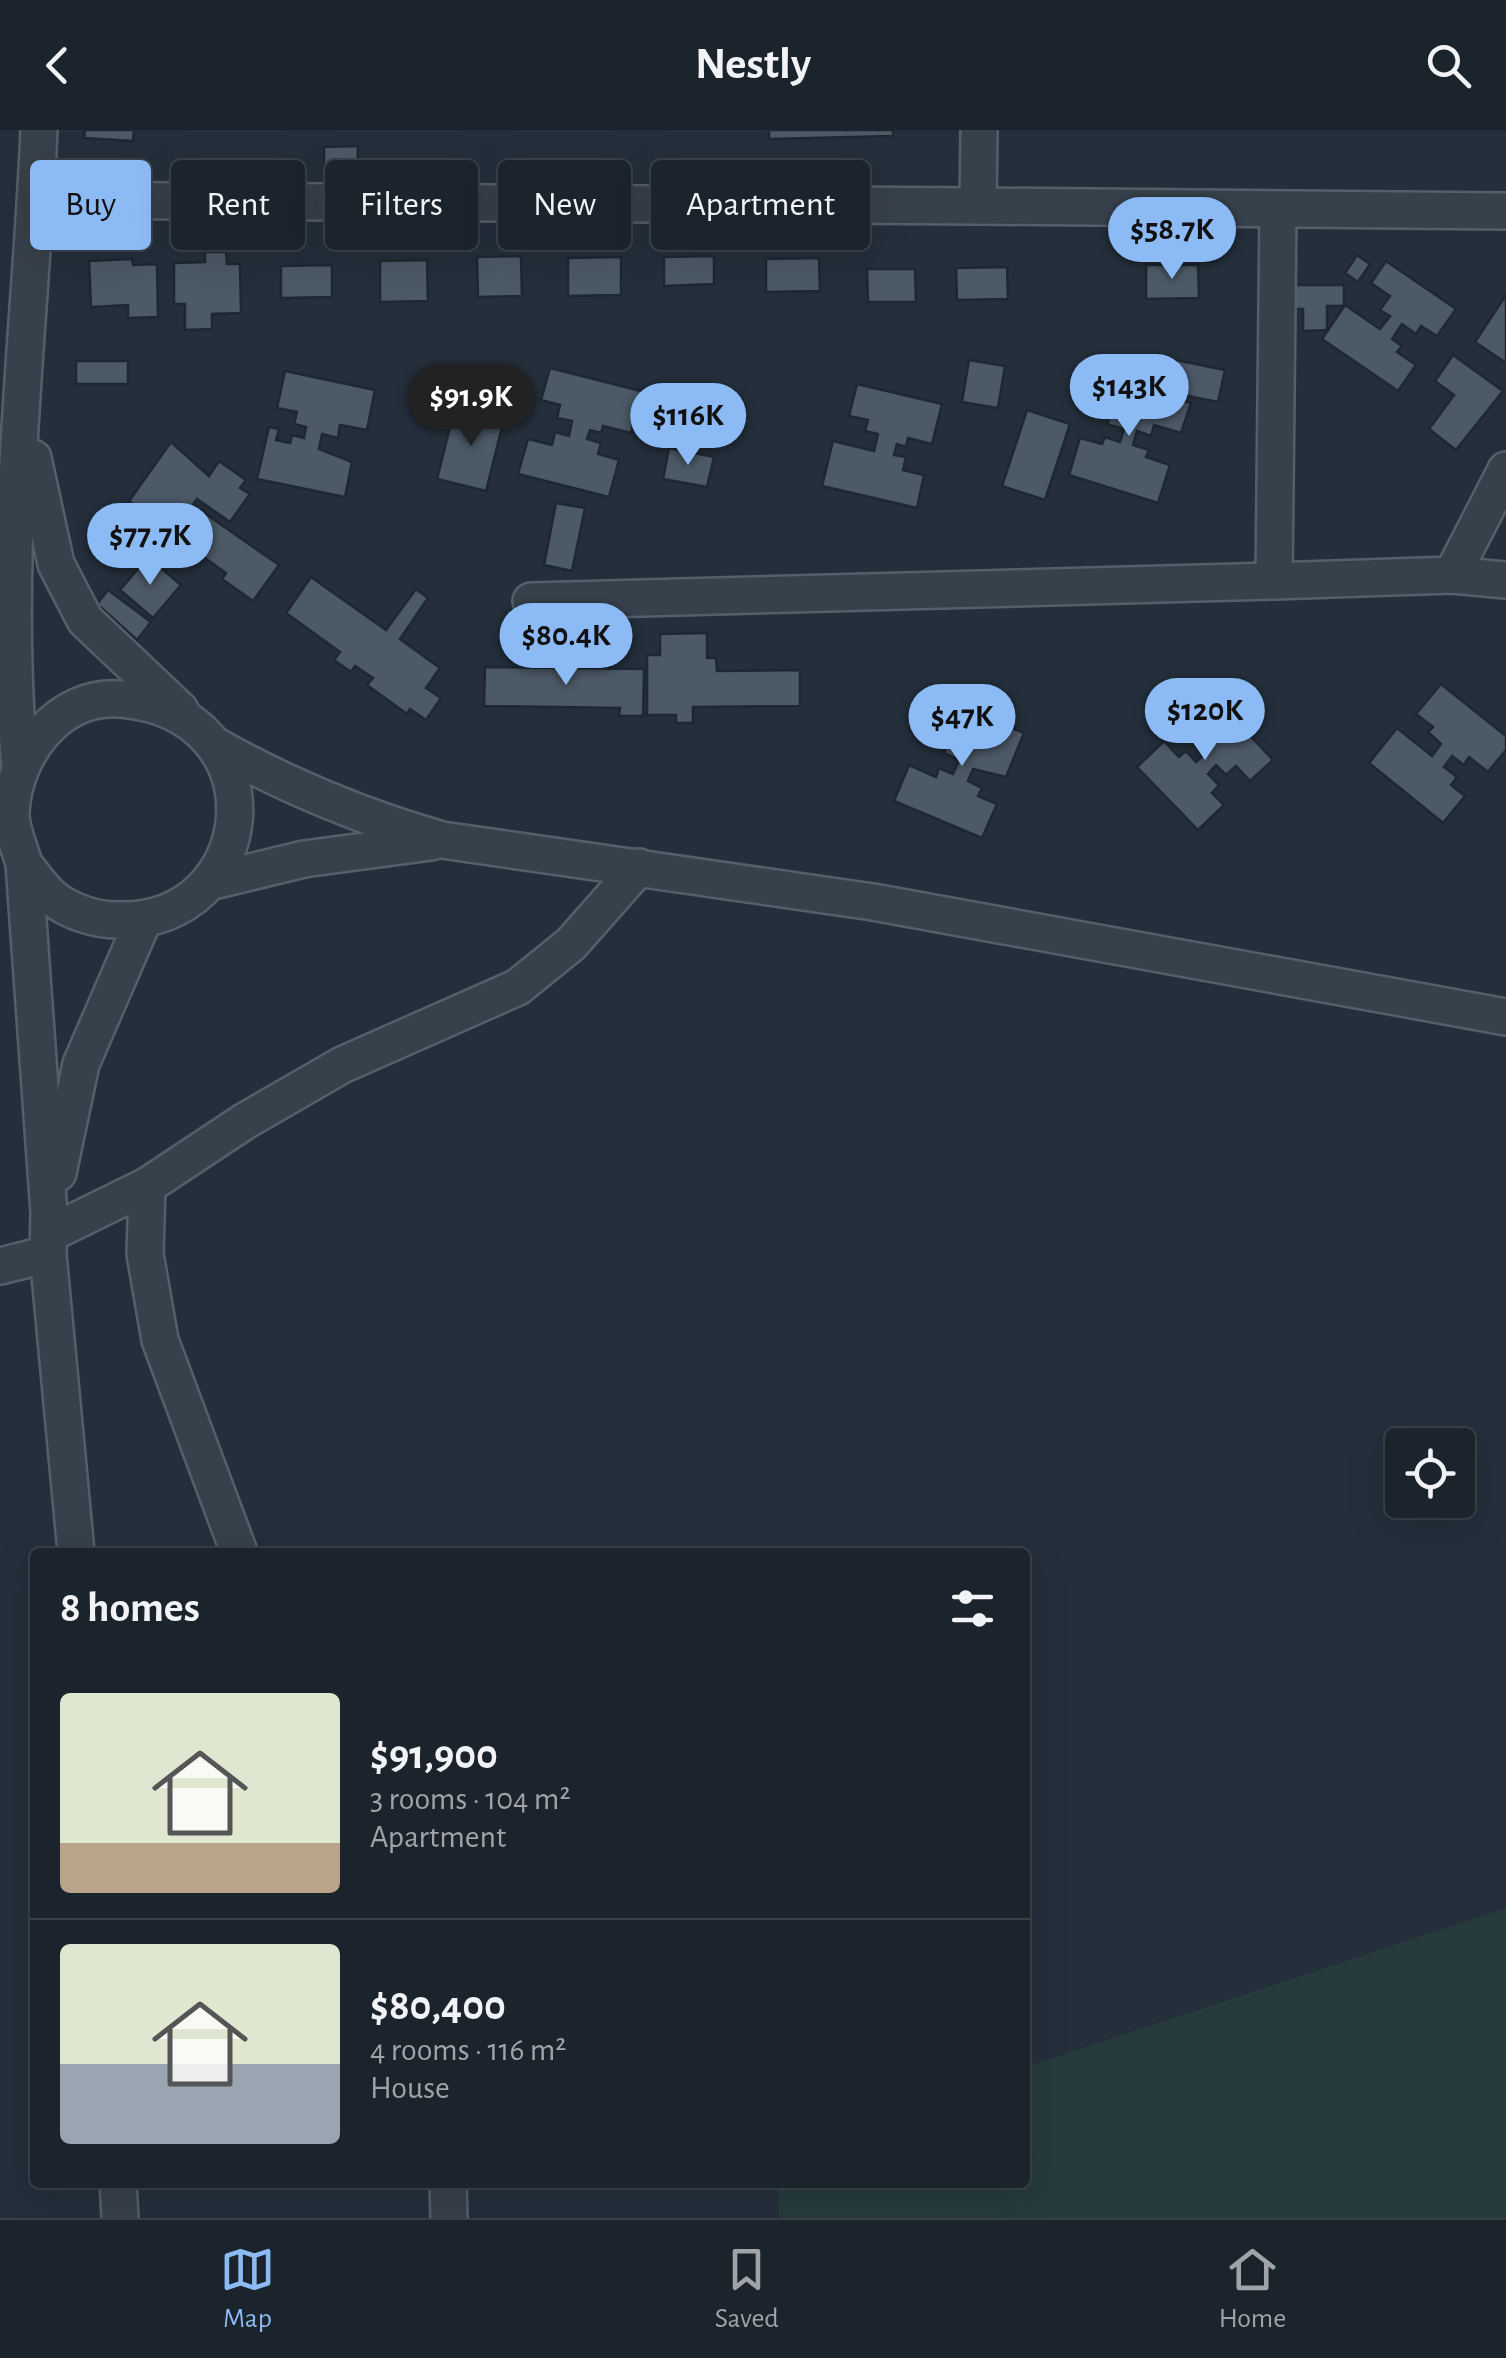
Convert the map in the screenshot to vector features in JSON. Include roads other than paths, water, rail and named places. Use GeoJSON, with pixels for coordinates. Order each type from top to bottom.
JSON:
{"type":"FeatureCollection","features":[{"type":"Feature","properties":{"kind":"street"},"geometry":{"type":"LineString","coordinates":[[38,160],[40,130]]}},
{"type":"Feature","properties":{"kind":"street"},"geometry":{"type":"LineString","coordinates":[[978,206],[979,130]]}},
{"type":"Feature","properties":{"kind":"street"},"geometry":{"type":"LineString","coordinates":[[151,201],[1506,211]]}},
{"type":"Feature","properties":{"kind":"street"},"geometry":{"type":"LineString","coordinates":[[1274,581],[1278,211]]}},
{"type":"Feature","properties":{"kind":"street"},"geometry":{"type":"LineString","coordinates":[[30,225],[13,297],[22,408],[12,685],[20,766],[11,815],[24,864],[76,1548]]}},
{"type":"Feature","properties":{"kind":"street"},"geometry":{"type":"LineString","coordinates":[[22,408],[56,564],[85,620],[216,746],[288,787],[442,840],[892,906],[1506,1018]]}},
{"type":"Feature","properties":{"kind":"street"},"geometry":{"type":"LineString","coordinates":[[1452,576],[1506,470]]}},
{"type":"Feature","properties":{"kind":"street"},"geometry":{"type":"LineString","coordinates":[[531,601],[1452,576],[1506,580]]}},
{"type":"Feature","properties":{"kind":"street"},"geometry":{"type":"LineString","coordinates":[[20,766],[40,732],[72,709],[111,698],[154,702],[188,718]]}},
{"type":"Feature","properties":{"kind":"street"},"geometry":{"type":"LineString","coordinates":[[24,864],[54,899],[96,920],[144,921],[179,907],[209,882],[228,851],[236,815],[232,779],[216,746]]}},
{"type":"Feature","properties":{"kind":"street"},"geometry":{"type":"LineString","coordinates":[[209,882],[304,860],[442,840]]}},
{"type":"Feature","properties":{"kind":"street"},"geometry":{"type":"LineString","coordinates":[[0,1266],[49,1234],[146,1186],[244,1120],[342,1065],[518,987],[571,944],[639,867]]}},
{"type":"Feature","properties":{"kind":"street"},"geometry":{"type":"LineString","coordinates":[[49,1234],[81,1064],[144,921]]}},
{"type":"Feature","properties":{"kind":"street"},"geometry":{"type":"LineString","coordinates":[[146,1186],[144,1254],[160,1340],[238,1548]]}},
{"type":"Feature","properties":{"kind":"street"},"geometry":{"type":"LineString","coordinates":[[118,2188],[120,2218]]}},
{"type":"Feature","properties":{"kind":"street"},"geometry":{"type":"LineString","coordinates":[[448,2188],[449,2218]]}}]}
